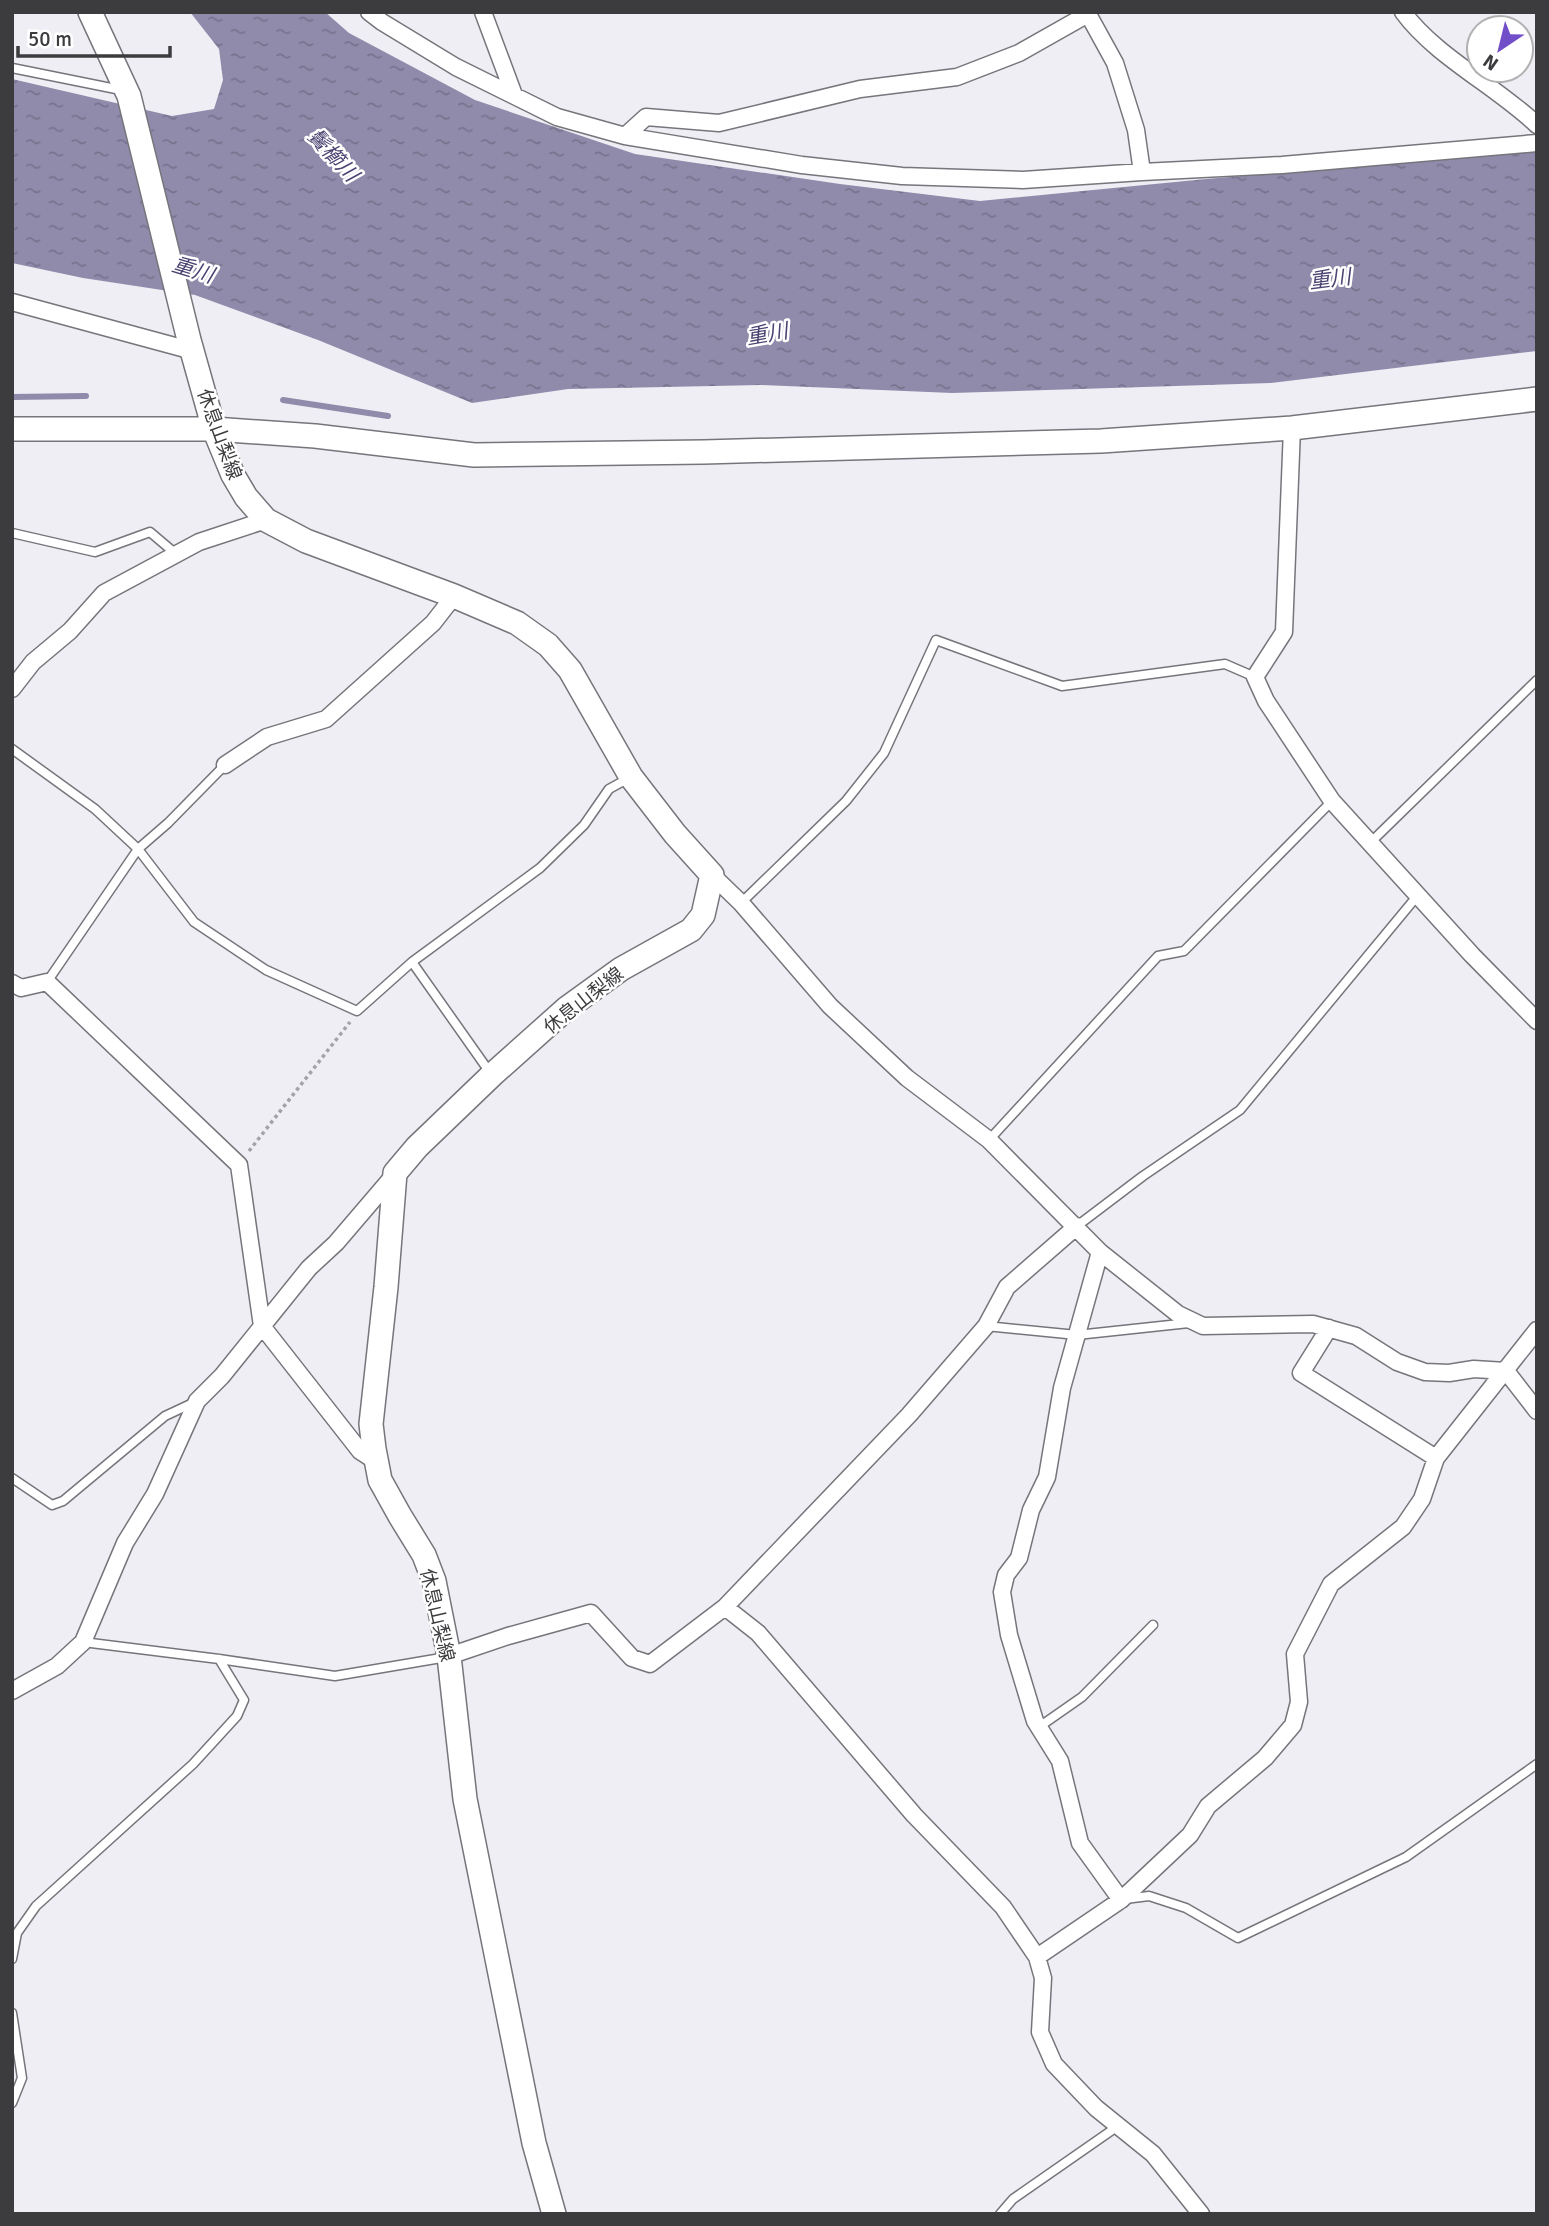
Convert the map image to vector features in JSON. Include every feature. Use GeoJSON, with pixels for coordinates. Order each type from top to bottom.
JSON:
{"type":"FeatureCollection","features":[{"type":"Feature","properties":{"kind":"main road","name":"休息山梨線"},"geometry":{"type":"LineString","coordinates":[[90,12],[128,94],[214,429],[233,475],[246,497],[265,520],[306,541],[454,596],[517,623],[548,645],[570,670],[631,777],[675,834],[712,875],[703,915],[691,930],[621,969],[568,1008],[416,1147],[395,1173],[371,1424],[380,1480],[424,1555],[434,1581],[449,1656],[465,1799],[534,2143],[554,2214]]}},
{"type":"Feature","properties":{"kind":"main road"},"geometry":{"type":"LineString","coordinates":[[12,429],[214,429],[316,436],[474,455],[704,452],[1101,441],[1292,428],[1537,399]]}},
{"type":"Feature","properties":{"kind":"street"},"geometry":{"type":"LineString","coordinates":[[369,12],[456,67],[557,117],[625,136],[802,165],[902,176],[1023,180],[1282,165],[1537,143]]}},
{"type":"Feature","properties":{"kind":"street"},"geometry":{"type":"LineString","coordinates":[[483,12],[514,95]]}},
{"type":"Feature","properties":{"kind":"street"},"geometry":{"type":"LineString","coordinates":[[1403,12],[1417,32],[1519,108],[1537,125]]}},
{"type":"Feature","properties":{"kind":"street"},"geometry":{"type":"LineString","coordinates":[[625,136],[646,117],[719,123],[860,89],[957,77],[1019,53],[1088,13],[1115,64],[1136,130],[1142,172]]}},
{"type":"Feature","properties":{"kind":"street"},"geometry":{"type":"LineString","coordinates":[[12,302],[191,346]]}},
{"type":"Feature","properties":{"kind":"street"},"geometry":{"type":"LineString","coordinates":[[1292,428],[1284,632],[1255,677],[1266,701],[1332,801],[1472,956],[1537,1020]]}},
{"type":"Feature","properties":{"kind":"street"},"geometry":{"type":"LineString","coordinates":[[12,689],[33,662],[70,631],[104,593],[199,542],[265,520]]}},
{"type":"Feature","properties":{"kind":"street"},"geometry":{"type":"LineString","coordinates":[[225,765],[267,737],[326,719],[433,623],[454,596]]}},
{"type":"Feature","properties":{"kind":"street"},"geometry":{"type":"LineString","coordinates":[[712,875],[741,903],[830,1006],[907,1078],[989,1140],[1100,1252],[1178,1314],[1203,1326],[1313,1324],[1356,1336],[1397,1362],[1425,1372],[1449,1373],[1474,1369],[1506,1371],[1537,1411]]}},
{"type":"Feature","properties":{"kind":"street"},"geometry":{"type":"LineString","coordinates":[[12,983],[21,988],[47,982],[239,1165],[262,1326],[360,1451],[377,1462]]}},
{"type":"Feature","properties":{"kind":"street"},"geometry":{"type":"LineString","coordinates":[[12,1691],[57,1666],[83,1643],[125,1543],[155,1494],[197,1401],[222,1376],[309,1268],[336,1243],[395,1173]]}},
{"type":"Feature","properties":{"kind":"street"},"geometry":{"type":"LineString","coordinates":[[449,1656],[591,1613],[632,1658],[650,1664],[725,1606],[909,1415],[986,1326],[1007,1287],[1077,1226]]}},
{"type":"Feature","properties":{"kind":"street"},"geometry":{"type":"LineString","coordinates":[[1100,1252],[1062,1388],[1047,1477],[1031,1510],[1019,1558],[1006,1575],[1002,1592],[1009,1635],[1035,1721],[1060,1761],[1080,1843],[1121,1900]]}},
{"type":"Feature","properties":{"kind":"street"},"geometry":{"type":"LineString","coordinates":[[1329,1328],[1301,1373],[1436,1458]]}},
{"type":"Feature","properties":{"kind":"street"},"geometry":{"type":"LineString","coordinates":[[1037,1957],[1121,1900],[1190,1835],[1208,1806],[1265,1758],[1293,1725],[1299,1702],[1295,1654],[1331,1584],[1403,1527],[1422,1499],[1436,1458],[1537,1330]]}},
{"type":"Feature","properties":{"kind":"street"},"geometry":{"type":"LineString","coordinates":[[725,1606],[758,1633],[888,1786],[1003,1907],[1037,1957],[1043,1978],[1040,2032],[1054,2064],[1096,2108],[1153,2154],[1201,2214]]}},
{"type":"Feature","properties":{"kind":"lane"},"geometry":{"type":"LineString","coordinates":[[12,68],[128,94]]}},
{"type":"Feature","properties":{"kind":"lane"},"geometry":{"type":"LineString","coordinates":[[12,533],[95,552],[150,532],[176,554]]}},
{"type":"Feature","properties":{"kind":"lane"},"geometry":{"type":"LineString","coordinates":[[741,903],[846,801],[884,753],[936,640],[1062,686],[1225,664],[1255,677]]}},
{"type":"Feature","properties":{"kind":"lane"},"geometry":{"type":"LineString","coordinates":[[1370,842],[1537,680]]}},
{"type":"Feature","properties":{"kind":"lane"},"geometry":{"type":"LineString","coordinates":[[12,749],[95,809],[138,849],[194,922],[266,970],[357,1012],[412,962],[540,868],[584,825],[609,789],[631,777]]}},
{"type":"Feature","properties":{"kind":"lane"},"geometry":{"type":"LineString","coordinates":[[47,982],[138,849],[168,823],[225,765]]}},
{"type":"Feature","properties":{"kind":"lane"},"geometry":{"type":"LineString","coordinates":[[989,1140],[1158,956],[1184,951],[1332,801]]}},
{"type":"Feature","properties":{"kind":"lane"},"geometry":{"type":"LineString","coordinates":[[1077,1226],[1143,1176],[1240,1110],[1418,895]]}},
{"type":"Feature","properties":{"kind":"lane"},"geometry":{"type":"LineString","coordinates":[[412,962],[492,1075]]}},
{"type":"Feature","properties":{"kind":"lane"},"geometry":{"type":"LineString","coordinates":[[986,1326],[1077,1335],[1195,1322]]}},
{"type":"Feature","properties":{"kind":"lane"},"geometry":{"type":"LineString","coordinates":[[12,1478],[52,1504],[63,1501],[165,1416],[197,1401]]}},
{"type":"Feature","properties":{"kind":"lane"},"geometry":{"type":"LineString","coordinates":[[1039,1727],[1082,1696],[1153,1625]]}},
{"type":"Feature","properties":{"kind":"lane"},"geometry":{"type":"LineString","coordinates":[[83,1643],[335,1676],[449,1656]]}},
{"type":"Feature","properties":{"kind":"lane"},"geometry":{"type":"LineString","coordinates":[[12,1959],[17,1933],[36,1906],[193,1764],[237,1716],[244,1700],[219,1659]]}},
{"type":"Feature","properties":{"kind":"lane"},"geometry":{"type":"LineString","coordinates":[[1121,1900],[1149,1896],[1186,1908],[1238,1938],[1406,1857],[1537,1764]]}},
{"type":"Feature","properties":{"kind":"lane"},"geometry":{"type":"LineString","coordinates":[[12,2013],[22,2078],[12,2103]]}},
{"type":"Feature","properties":{"kind":"lane"},"geometry":{"type":"LineString","coordinates":[[1000,2214],[1013,2199],[1118,2126]]}},
{"type":"Feature","properties":{"kind":"path"},"geometry":{"type":"LineString","coordinates":[[239,1165],[357,1012]]}},
{"type":"Feature","properties":{"kind":"water"},"geometry":{"type":"Polygon","coordinates":[[[190,12],[325,12],[349,33],[475,100],[635,154],[980,201],[1537,151],[1537,351],[1271,383],[952,393],[761,385],[568,389],[472,403],[318,340],[195,295],[83,278],[12,263],[12,79],[172,116],[214,109],[223,80],[219,49],[190,12]]]}},
{"type":"Feature","properties":{"kind":"waterway"},"geometry":{"type":"LineString","coordinates":[[12,397],[86,396]]}},
{"type":"Feature","properties":{"kind":"waterway"},"geometry":{"type":"LineString","coordinates":[[283,400],[388,416]]}},
{"type":"Feature","properties":{"kind":"water label","name":"鬢櫛川"},"geometry":{"type":"Point","coordinates":[333,155]}},
{"type":"Feature","properties":{"kind":"water label","name":"重川"},"geometry":{"type":"Point","coordinates":[193,270]}},
{"type":"Feature","properties":{"kind":"water label","name":"重川"},"geometry":{"type":"Point","coordinates":[1330,279]}},
{"type":"Feature","properties":{"kind":"water label","name":"重川"},"geometry":{"type":"Point","coordinates":[767,334]}}]}
